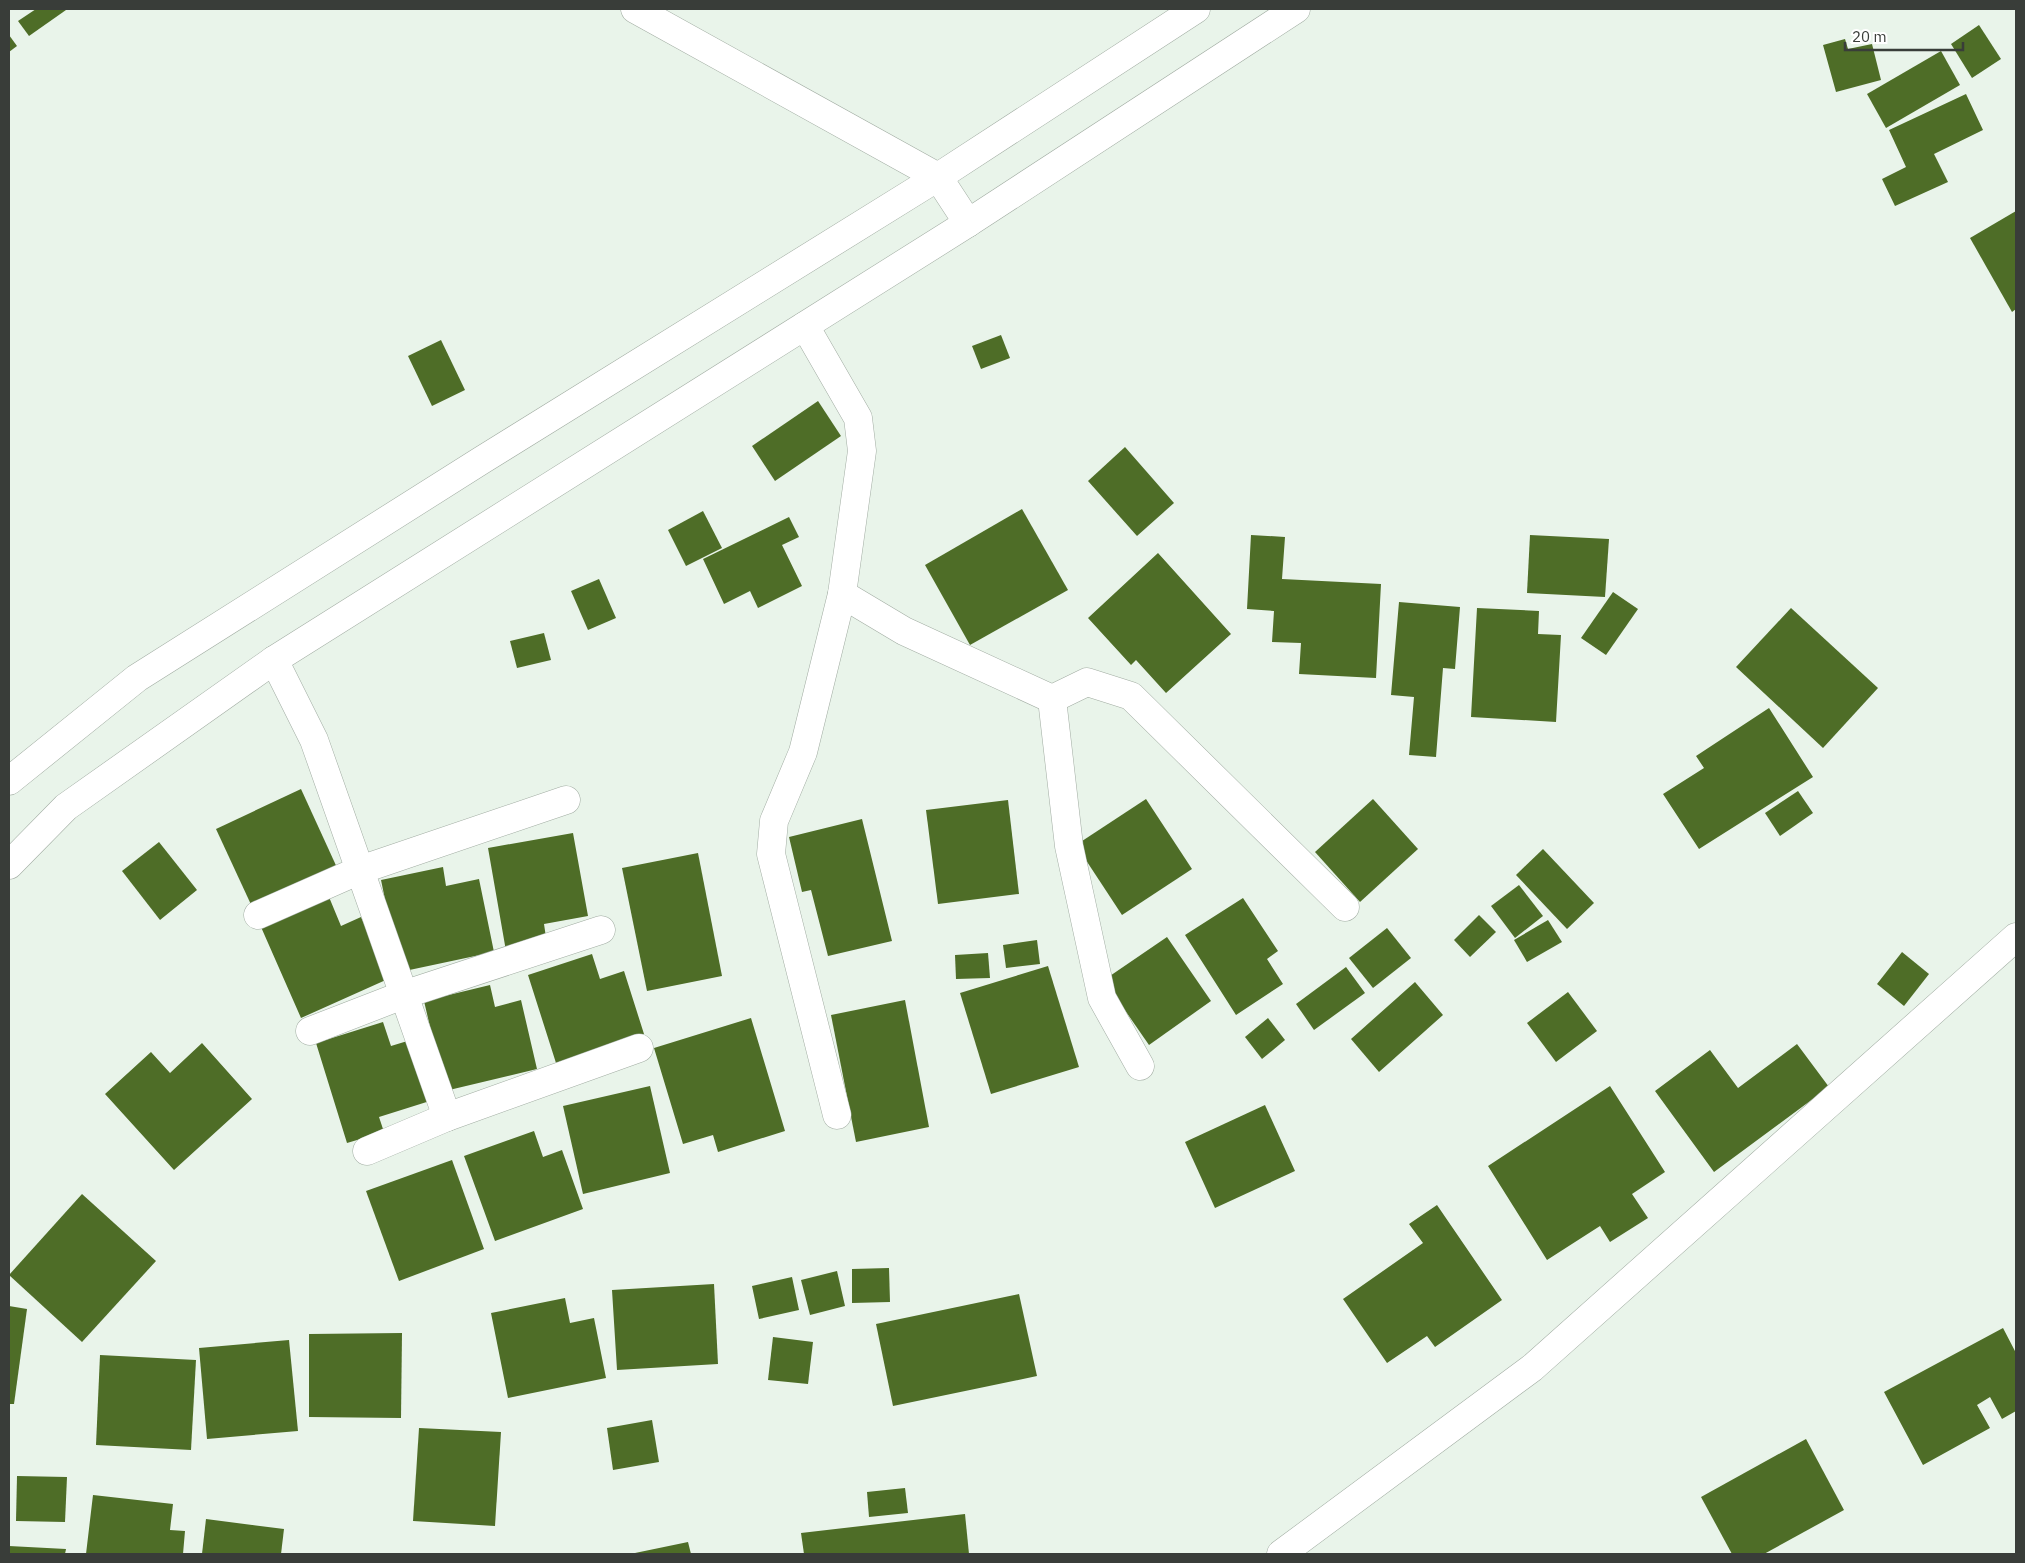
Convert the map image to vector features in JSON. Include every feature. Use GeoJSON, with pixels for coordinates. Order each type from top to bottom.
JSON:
{"type":"FeatureCollection","features":[{"type":"Feature","properties":{"kind":"street"},"geometry":{"type":"LineString","coordinates":[[635,9],[938,177],[968,223]]}},
{"type":"Feature","properties":{"kind":"street"},"geometry":{"type":"LineString","coordinates":[[9,781],[137,678],[482,460],[938,177],[1196,9]]}},
{"type":"Feature","properties":{"kind":"street"},"geometry":{"type":"LineString","coordinates":[[9,865],[66,807],[274,660],[968,223],[1296,9]]}},
{"type":"Feature","properties":{"kind":"street"},"geometry":{"type":"LineString","coordinates":[[805,326],[858,418],[862,451],[842,594],[802,752],[774,821],[771,854],[837,1114]]}},
{"type":"Feature","properties":{"kind":"street"},"geometry":{"type":"LineString","coordinates":[[842,594],[904,631],[1052,699]]}},
{"type":"Feature","properties":{"kind":"street"},"geometry":{"type":"LineString","coordinates":[[274,660],[314,740],[447,1117]]}},
{"type":"Feature","properties":{"kind":"street"},"geometry":{"type":"LineString","coordinates":[[1052,699],[1087,682],[1131,696],[1345,907]]}},
{"type":"Feature","properties":{"kind":"street"},"geometry":{"type":"LineString","coordinates":[[1052,699],[1069,846],[1102,998],[1140,1066]]}},
{"type":"Feature","properties":{"kind":"street"},"geometry":{"type":"LineString","coordinates":[[258,916],[360,870],[566,800]]}},
{"type":"Feature","properties":{"kind":"street"},"geometry":{"type":"LineString","coordinates":[[310,1031],[403,995],[601,930]]}},
{"type":"Feature","properties":{"kind":"street"},"geometry":{"type":"LineString","coordinates":[[1281,1554],[1532,1368],[2016,937]]}},
{"type":"Feature","properties":{"kind":"street"},"geometry":{"type":"LineString","coordinates":[[367,1152],[447,1117],[639,1048]]}},
{"type":"Feature","properties":{"kind":"building"},"geometry":{"type":"Polygon","coordinates":[[[36,9],[66,10],[29,36],[18,21],[36,9]]]}},
{"type":"Feature","properties":{"kind":"building"},"geometry":{"type":"Polygon","coordinates":[[[1979,25],[2001,59],[1972,78],[1951,44],[1979,25]]]}},
{"type":"Feature","properties":{"kind":"building"},"geometry":{"type":"Polygon","coordinates":[[[9,35],[17,46],[9,52],[9,35]]]}},
{"type":"Feature","properties":{"kind":"building"},"geometry":{"type":"Polygon","coordinates":[[[1845,39],[1848,49],[1872,44],[1881,80],[1836,92],[1823,45],[1845,39]]]}},
{"type":"Feature","properties":{"kind":"building"},"geometry":{"type":"Polygon","coordinates":[[[1941,51],[1960,85],[1886,128],[1867,94],[1941,51]]]}},
{"type":"Feature","properties":{"kind":"building"},"geometry":{"type":"Polygon","coordinates":[[[1966,94],[1983,130],[1934,154],[1948,182],[1895,206],[1882,179],[1906,167],[1889,130],[1966,94]]]}},
{"type":"Feature","properties":{"kind":"building"},"geometry":{"type":"Polygon","coordinates":[[[2016,211],[2016,309],[2012,312],[1970,238],[2016,211]]]}},
{"type":"Feature","properties":{"kind":"building"},"geometry":{"type":"Polygon","coordinates":[[[1001,335],[1010,358],[981,369],[972,346],[1001,335]]]}},
{"type":"Feature","properties":{"kind":"building"},"geometry":{"type":"Polygon","coordinates":[[[441,340],[465,390],[432,406],[408,356],[441,340]]]}},
{"type":"Feature","properties":{"kind":"building"},"geometry":{"type":"Polygon","coordinates":[[[818,401],[841,436],[775,481],[752,446],[818,401]]]}},
{"type":"Feature","properties":{"kind":"building"},"geometry":{"type":"Polygon","coordinates":[[[1125,447],[1174,503],[1137,536],[1088,481],[1125,447]]]}},
{"type":"Feature","properties":{"kind":"building"},"geometry":{"type":"Polygon","coordinates":[[[1022,509],[1068,590],[970,645],[925,565],[1022,509]]]}},
{"type":"Feature","properties":{"kind":"building"},"geometry":{"type":"Polygon","coordinates":[[[703,511],[722,548],[686,566],[668,530],[703,511]]]}},
{"type":"Feature","properties":{"kind":"building"},"geometry":{"type":"Polygon","coordinates":[[[789,517],[799,537],[782,545],[802,586],[758,608],[750,591],[724,604],[703,559],[789,517]]]}},
{"type":"Feature","properties":{"kind":"building"},"geometry":{"type":"Polygon","coordinates":[[[1251,535],[1285,537],[1282,579],[1381,584],[1376,678],[1299,674],[1301,643],[1272,642],[1274,611],[1247,609],[1251,535]]]}},
{"type":"Feature","properties":{"kind":"building"},"geometry":{"type":"Polygon","coordinates":[[[1530,535],[1609,539],[1605,597],[1527,593],[1530,535]]]}},
{"type":"Feature","properties":{"kind":"building"},"geometry":{"type":"Polygon","coordinates":[[[1158,553],[1231,634],[1166,693],[1136,660],[1131,665],[1088,618],[1158,553]]]}},
{"type":"Feature","properties":{"kind":"building"},"geometry":{"type":"Polygon","coordinates":[[[599,579],[616,618],[588,630],[571,591],[599,579]]]}},
{"type":"Feature","properties":{"kind":"building"},"geometry":{"type":"Polygon","coordinates":[[[1613,592],[1638,609],[1606,655],[1581,638],[1613,592]]]}},
{"type":"Feature","properties":{"kind":"building"},"geometry":{"type":"Polygon","coordinates":[[[1399,602],[1460,607],[1455,669],[1443,668],[1436,757],[1409,755],[1414,697],[1391,695],[1399,602]]]}},
{"type":"Feature","properties":{"kind":"building"},"geometry":{"type":"Polygon","coordinates":[[[1477,608],[1539,611],[1538,634],[1561,635],[1556,722],[1471,717],[1477,608]]]}},
{"type":"Feature","properties":{"kind":"building"},"geometry":{"type":"Polygon","coordinates":[[[1791,608],[1878,688],[1823,748],[1736,667],[1791,608]]]}},
{"type":"Feature","properties":{"kind":"building"},"geometry":{"type":"Polygon","coordinates":[[[544,633],[551,660],[517,668],[510,641],[544,633]]]}},
{"type":"Feature","properties":{"kind":"building"},"geometry":{"type":"Polygon","coordinates":[[[1769,708],[1813,777],[1699,849],[1663,794],[1704,768],[1696,756],[1769,708]]]}},
{"type":"Feature","properties":{"kind":"building"},"geometry":{"type":"Polygon","coordinates":[[[301,789],[339,872],[254,911],[216,829],[301,789]]]}},
{"type":"Feature","properties":{"kind":"building"},"geometry":{"type":"Polygon","coordinates":[[[1798,791],[1813,813],[1780,836],[1765,813],[1798,791]]]}},
{"type":"Feature","properties":{"kind":"building"},"geometry":{"type":"Polygon","coordinates":[[[1146,799],[1192,869],[1122,915],[1076,845],[1146,799]]]}},
{"type":"Feature","properties":{"kind":"building"},"geometry":{"type":"Polygon","coordinates":[[[1373,799],[1418,849],[1360,902],[1315,852],[1373,799]]]}},
{"type":"Feature","properties":{"kind":"building"},"geometry":{"type":"Polygon","coordinates":[[[1008,800],[1019,894],[938,904],[926,810],[1008,800]]]}},
{"type":"Feature","properties":{"kind":"building"},"geometry":{"type":"Polygon","coordinates":[[[862,819],[892,941],[828,956],[811,890],[802,892],[789,837],[862,819]]]}},
{"type":"Feature","properties":{"kind":"building"},"geometry":{"type":"Polygon","coordinates":[[[573,833],[588,916],[544,924],[547,944],[506,951],[488,848],[573,833]]]}},
{"type":"Feature","properties":{"kind":"building"},"geometry":{"type":"Polygon","coordinates":[[[159,842],[197,890],[160,920],[122,871],[159,842]]]}},
{"type":"Feature","properties":{"kind":"building"},"geometry":{"type":"Polygon","coordinates":[[[1543,849],[1594,903],[1567,929],[1516,875],[1543,849]]]}},
{"type":"Feature","properties":{"kind":"building"},"geometry":{"type":"Polygon","coordinates":[[[698,853],[722,976],[647,991],[622,868],[698,853]]]}},
{"type":"Feature","properties":{"kind":"building"},"geometry":{"type":"Polygon","coordinates":[[[443,867],[446,886],[479,879],[494,952],[400,972],[381,880],[443,867]]]}},
{"type":"Feature","properties":{"kind":"building"},"geometry":{"type":"Polygon","coordinates":[[[1519,885],[1543,916],[1515,938],[1491,906],[1519,885]]]}},
{"type":"Feature","properties":{"kind":"building"},"geometry":{"type":"Polygon","coordinates":[[[329,897],[341,926],[361,917],[388,979],[301,1018],[261,927],[329,897]]]}},
{"type":"Feature","properties":{"kind":"building"},"geometry":{"type":"Polygon","coordinates":[[[1243,898],[1278,951],[1267,959],[1283,984],[1236,1015],[1185,935],[1243,898]]]}},
{"type":"Feature","properties":{"kind":"building"},"geometry":{"type":"Polygon","coordinates":[[[1479,915],[1496,932],[1470,957],[1454,940],[1479,915]]]}},
{"type":"Feature","properties":{"kind":"building"},"geometry":{"type":"Polygon","coordinates":[[[1548,920],[1562,942],[1527,962],[1514,940],[1548,920]]]}},
{"type":"Feature","properties":{"kind":"building"},"geometry":{"type":"Polygon","coordinates":[[[1387,928],[1411,958],[1373,988],[1349,958],[1387,928]]]}},
{"type":"Feature","properties":{"kind":"building"},"geometry":{"type":"Polygon","coordinates":[[[1167,937],[1211,1001],[1149,1045],[1104,980],[1167,937]]]}},
{"type":"Feature","properties":{"kind":"building"},"geometry":{"type":"Polygon","coordinates":[[[1037,940],[1040,964],[1006,968],[1003,945],[1037,940]]]}},
{"type":"Feature","properties":{"kind":"building"},"geometry":{"type":"Polygon","coordinates":[[[1902,952],[1929,974],[1904,1006],[1877,984],[1902,952]]]}},
{"type":"Feature","properties":{"kind":"building"},"geometry":{"type":"Polygon","coordinates":[[[988,953],[990,978],[956,979],[955,955],[988,953]]]}},
{"type":"Feature","properties":{"kind":"building"},"geometry":{"type":"Polygon","coordinates":[[[592,954],[600,979],[624,971],[644,1034],[556,1063],[528,975],[592,954]]]}},
{"type":"Feature","properties":{"kind":"building"},"geometry":{"type":"Polygon","coordinates":[[[1048,966],[1079,1067],[991,1094],[960,993],[1048,966]]]}},
{"type":"Feature","properties":{"kind":"building"},"geometry":{"type":"Polygon","coordinates":[[[1346,967],[1365,993],[1314,1030],[1296,1004],[1346,967]]]}},
{"type":"Feature","properties":{"kind":"building"},"geometry":{"type":"Polygon","coordinates":[[[1415,982],[1443,1015],[1379,1072],[1351,1039],[1415,982]]]}},
{"type":"Feature","properties":{"kind":"building"},"geometry":{"type":"Polygon","coordinates":[[[490,985],[495,1007],[521,1000],[537,1069],[445,1091],[424,1001],[490,985]]]}},
{"type":"Feature","properties":{"kind":"building"},"geometry":{"type":"Polygon","coordinates":[[[1568,992],[1597,1031],[1556,1062],[1527,1023],[1568,992]]]}},
{"type":"Feature","properties":{"kind":"building"},"geometry":{"type":"Polygon","coordinates":[[[905,1000],[929,1127],[856,1142],[831,1015],[905,1000]]]}},
{"type":"Feature","properties":{"kind":"building"},"geometry":{"type":"Polygon","coordinates":[[[751,1018],[785,1131],[718,1152],[713,1135],[683,1144],[654,1048],[751,1018]]]}},
{"type":"Feature","properties":{"kind":"building"},"geometry":{"type":"Polygon","coordinates":[[[1268,1018],[1285,1040],[1262,1059],[1245,1037],[1268,1018]]]}},
{"type":"Feature","properties":{"kind":"building"},"geometry":{"type":"Polygon","coordinates":[[[383,1022],[391,1046],[414,1039],[433,1100],[379,1117],[384,1132],[347,1143],[316,1043],[383,1022]]]}},
{"type":"Feature","properties":{"kind":"building"},"geometry":{"type":"Polygon","coordinates":[[[202,1043],[252,1099],[174,1170],[105,1094],[151,1052],[170,1073],[202,1043]]]}},
{"type":"Feature","properties":{"kind":"building"},"geometry":{"type":"Polygon","coordinates":[[[1797,1044],[1829,1087],[1714,1172],[1655,1091],[1710,1050],[1738,1088],[1797,1044]]]}},
{"type":"Feature","properties":{"kind":"building"},"geometry":{"type":"Polygon","coordinates":[[[650,1086],[670,1173],[583,1194],[563,1106],[650,1086]]]}},
{"type":"Feature","properties":{"kind":"building"},"geometry":{"type":"Polygon","coordinates":[[[1610,1086],[1665,1172],[1632,1194],[1648,1218],[1610,1242],[1600,1226],[1547,1260],[1488,1166],[1610,1086]]]}},
{"type":"Feature","properties":{"kind":"building"},"geometry":{"type":"Polygon","coordinates":[[[1265,1105],[1295,1171],[1215,1208],[1185,1142],[1265,1105]]]}},
{"type":"Feature","properties":{"kind":"building"},"geometry":{"type":"Polygon","coordinates":[[[534,1131],[543,1157],[562,1150],[583,1209],[495,1241],[464,1156],[534,1131]]]}},
{"type":"Feature","properties":{"kind":"building"},"geometry":{"type":"Polygon","coordinates":[[[452,1160],[484,1249],[399,1281],[366,1191],[452,1160]]]}},
{"type":"Feature","properties":{"kind":"building"},"geometry":{"type":"Polygon","coordinates":[[[82,1194],[156,1261],[82,1342],[9,1275],[82,1194]]]}},
{"type":"Feature","properties":{"kind":"building"},"geometry":{"type":"Polygon","coordinates":[[[1437,1205],[1502,1300],[1435,1347],[1427,1336],[1387,1363],[1343,1299],[1423,1243],[1409,1224],[1437,1205]]]}},
{"type":"Feature","properties":{"kind":"building"},"geometry":{"type":"Polygon","coordinates":[[[889,1268],[890,1302],[852,1303],[852,1269],[889,1268]]]}},
{"type":"Feature","properties":{"kind":"building"},"geometry":{"type":"Polygon","coordinates":[[[837,1271],[845,1306],[810,1315],[801,1280],[837,1271]]]}},
{"type":"Feature","properties":{"kind":"building"},"geometry":{"type":"Polygon","coordinates":[[[792,1277],[799,1310],[759,1319],[752,1286],[792,1277]]]}},
{"type":"Feature","properties":{"kind":"building"},"geometry":{"type":"Polygon","coordinates":[[[714,1284],[718,1364],[617,1370],[612,1290],[714,1284]]]}},
{"type":"Feature","properties":{"kind":"building"},"geometry":{"type":"Polygon","coordinates":[[[1019,1294],[1037,1376],[893,1406],[876,1324],[1019,1294]]]}},
{"type":"Feature","properties":{"kind":"building"},"geometry":{"type":"Polygon","coordinates":[[[565,1298],[570,1323],[594,1318],[606,1378],[508,1398],[491,1313],[565,1298]]]}},
{"type":"Feature","properties":{"kind":"building"},"geometry":{"type":"Polygon","coordinates":[[[9,1306],[27,1309],[14,1404],[9,1404],[9,1306]]]}},
{"type":"Feature","properties":{"kind":"building"},"geometry":{"type":"Polygon","coordinates":[[[2003,1328],[2016,1353],[2016,1411],[2002,1419],[1990,1397],[1977,1405],[1990,1428],[1923,1465],[1884,1392],[2003,1328]]]}},
{"type":"Feature","properties":{"kind":"building"},"geometry":{"type":"Polygon","coordinates":[[[402,1333],[401,1418],[309,1417],[309,1334],[402,1333]]]}},
{"type":"Feature","properties":{"kind":"building"},"geometry":{"type":"Polygon","coordinates":[[[773,1337],[813,1342],[808,1384],[768,1380],[773,1337]]]}},
{"type":"Feature","properties":{"kind":"building"},"geometry":{"type":"Polygon","coordinates":[[[289,1340],[298,1431],[207,1439],[199,1348],[289,1340]]]}},
{"type":"Feature","properties":{"kind":"building"},"geometry":{"type":"Polygon","coordinates":[[[100,1355],[196,1360],[191,1450],[96,1445],[100,1355]]]}},
{"type":"Feature","properties":{"kind":"building"},"geometry":{"type":"Polygon","coordinates":[[[652,1420],[659,1462],[613,1470],[607,1428],[652,1420]]]}},
{"type":"Feature","properties":{"kind":"building"},"geometry":{"type":"Polygon","coordinates":[[[419,1428],[501,1432],[495,1526],[413,1521],[419,1428]]]}},
{"type":"Feature","properties":{"kind":"building"},"geometry":{"type":"Polygon","coordinates":[[[1806,1439],[1844,1510],[1764,1554],[1732,1554],[1701,1497],[1806,1439]]]}},
{"type":"Feature","properties":{"kind":"building"},"geometry":{"type":"Polygon","coordinates":[[[17,1476],[67,1477],[65,1522],[16,1521],[17,1476]]]}},
{"type":"Feature","properties":{"kind":"building"},"geometry":{"type":"Polygon","coordinates":[[[905,1488],[908,1513],[869,1517],[867,1492],[905,1488]]]}},
{"type":"Feature","properties":{"kind":"building"},"geometry":{"type":"Polygon","coordinates":[[[93,1495],[173,1504],[170,1530],[185,1531],[183,1554],[86,1554],[93,1495]]]}},
{"type":"Feature","properties":{"kind":"building"},"geometry":{"type":"Polygon","coordinates":[[[965,1514],[969,1554],[804,1554],[801,1533],[965,1514]]]}},
{"type":"Feature","properties":{"kind":"building"},"geometry":{"type":"Polygon","coordinates":[[[206,1519],[284,1529],[281,1554],[202,1554],[206,1519]]]}},
{"type":"Feature","properties":{"kind":"building"},"geometry":{"type":"Polygon","coordinates":[[[688,1542],[691,1554],[635,1554],[635,1553],[688,1542]]]}},
{"type":"Feature","properties":{"kind":"building"},"geometry":{"type":"Polygon","coordinates":[[[9,1546],[66,1549],[65,1554],[9,1554],[9,1546]]]}}]}
